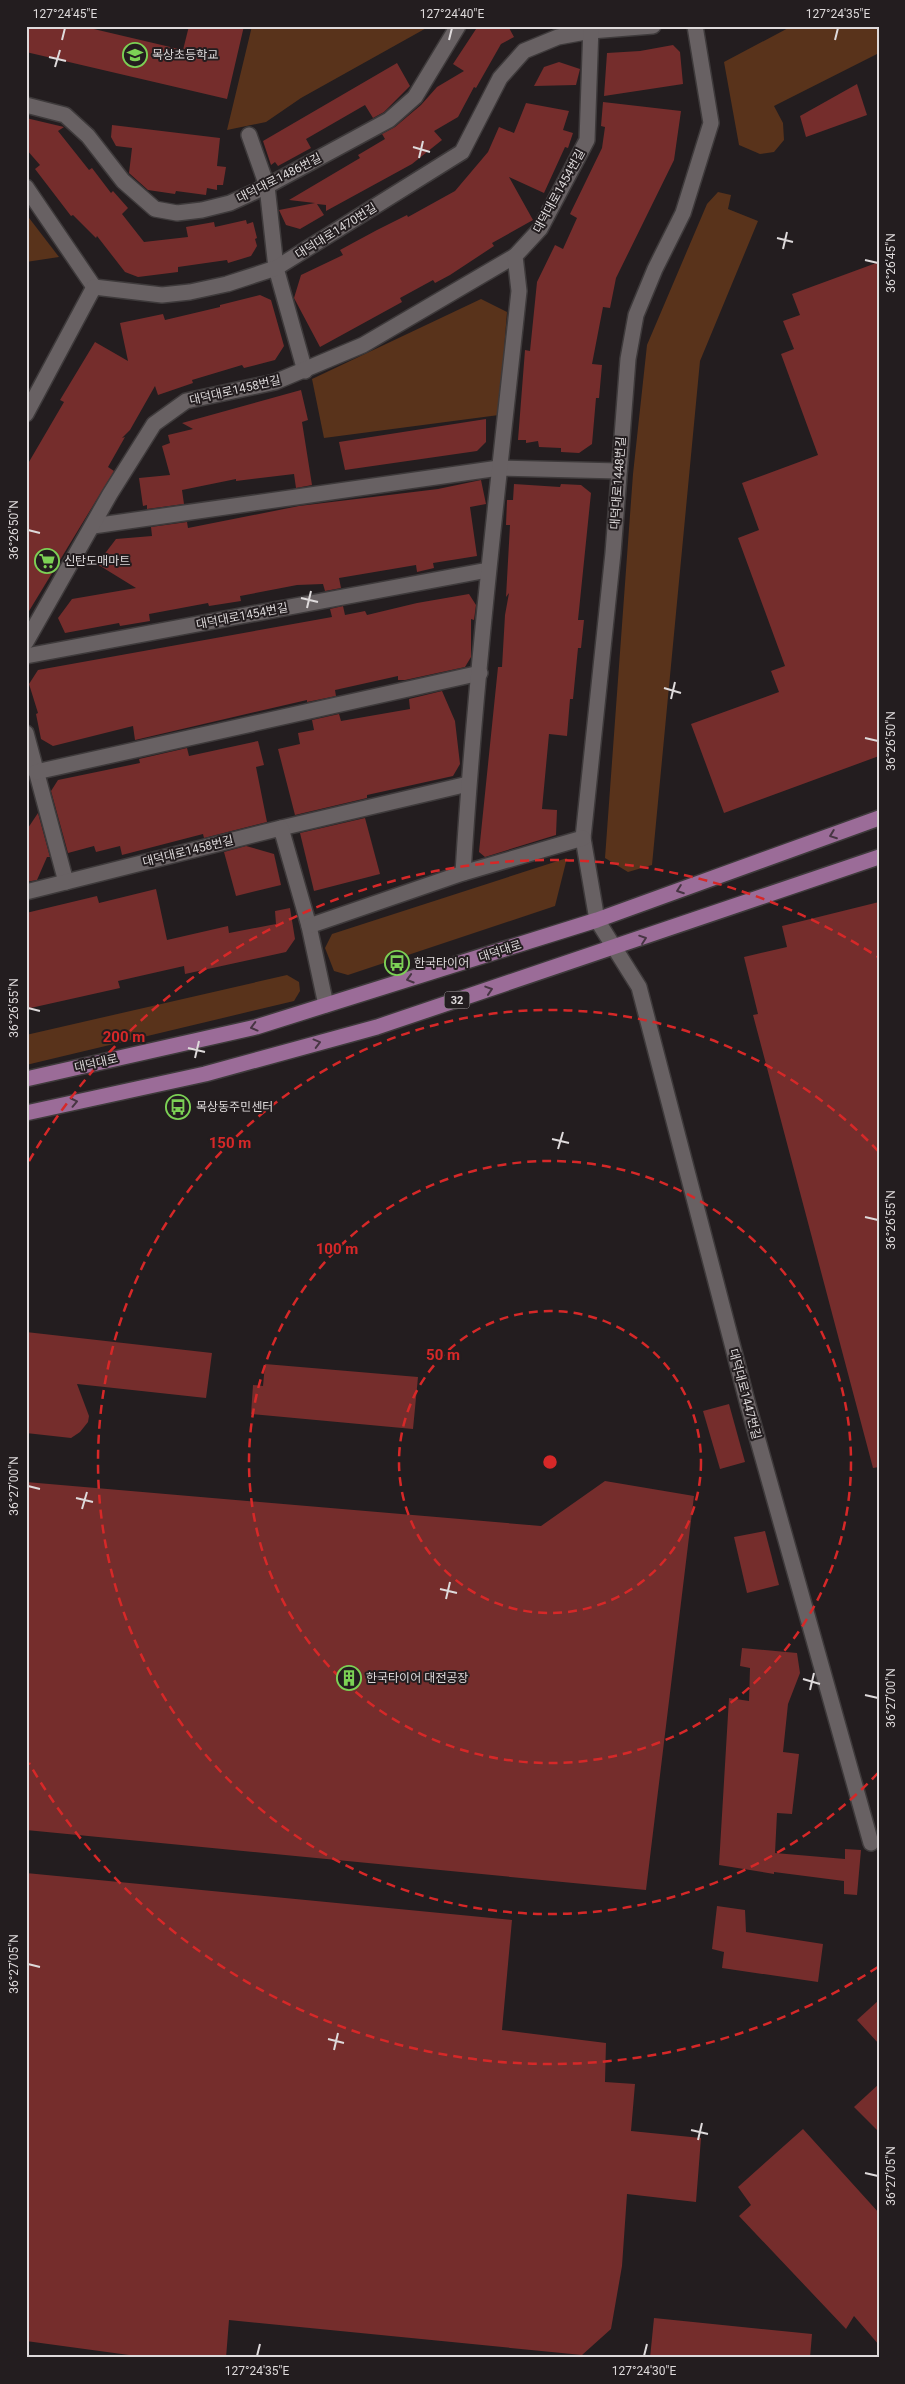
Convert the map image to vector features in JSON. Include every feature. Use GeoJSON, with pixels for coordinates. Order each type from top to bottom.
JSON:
{"type":"FeatureCollection","features":[{"type":"Feature","properties":{"kind":"main road","name":"대덕대로"},"geometry":{"type":"LineString","coordinates":[[26,1079],[256,1027],[597,920],[879,818]]}},
{"type":"Feature","properties":{"kind":"main road","name":"32"},"geometry":{"type":"LineString","coordinates":[[26,1113],[205,1074],[377,1027],[614,949],[879,857]]}},
{"type":"Feature","properties":{"kind":"street","name":"대덕대로1486번길"},"geometry":{"type":"LineString","coordinates":[[26,105],[65,115],[88,136],[123,181],[155,209],[176,213],[202,210],[230,203],[267,186],[389,120],[415,97],[458,26]]}},
{"type":"Feature","properties":{"kind":"street","name":"대덕대로1470번길"},"geometry":{"type":"LineString","coordinates":[[94,287],[162,295],[190,292],[227,284],[276,268],[462,152],[500,78],[524,52],[558,37],[591,29],[653,26]]}},
{"type":"Feature","properties":{"kind":"street","name":"대덕대로1448번길"},"geometry":{"type":"LineString","coordinates":[[614,949],[597,920],[583,838],[613,553],[628,359],[636,316],[655,269],[683,213],[711,123],[695,26]]}},
{"type":"Feature","properties":{"kind":"street","name":"대덕대로1454번길"},"geometry":{"type":"LineString","coordinates":[[516,256],[540,229],[587,140],[591,29]]}},
{"type":"Feature","properties":{"kind":"street"},"geometry":{"type":"LineString","coordinates":[[249,135],[267,186],[276,268],[305,371]]}},
{"type":"Feature","properties":{"kind":"street"},"geometry":{"type":"LineString","coordinates":[[26,187],[94,287],[26,414]]}},
{"type":"Feature","properties":{"kind":"street"},"geometry":{"type":"LineString","coordinates":[[463,873],[468,784],[480,673],[488,570],[519,291],[516,256]]}},
{"type":"Feature","properties":{"kind":"street","name":"대덕대로1458번길"},"geometry":{"type":"LineString","coordinates":[[26,642],[110,494],[154,424],[186,401],[275,382],[363,345],[516,256]]}},
{"type":"Feature","properties":{"kind":"street"},"geometry":{"type":"LineString","coordinates":[[93,526],[499,468],[619,471]]}},
{"type":"Feature","properties":{"kind":"street","name":"대덕대로1454번길"},"geometry":{"type":"LineString","coordinates":[[26,656],[488,570]]}},
{"type":"Feature","properties":{"kind":"street"},"geometry":{"type":"LineString","coordinates":[[36,772],[480,673]]}},
{"type":"Feature","properties":{"kind":"street"},"geometry":{"type":"LineString","coordinates":[[26,733],[66,882]]}},
{"type":"Feature","properties":{"kind":"street"},"geometry":{"type":"LineString","coordinates":[[326,1005],[309,926],[281,828],[468,784]]}},
{"type":"Feature","properties":{"kind":"street","name":"대덕대로1458번길"},"geometry":{"type":"LineString","coordinates":[[26,892],[281,828]]}},
{"type":"Feature","properties":{"kind":"street"},"geometry":{"type":"LineString","coordinates":[[309,926],[463,873],[583,838]]}},
{"type":"Feature","properties":{"kind":"street","name":"대덕대로1447번길"},"geometry":{"type":"LineString","coordinates":[[614,949],[639,987],[748,1405],[871,1843]]}},
{"type":"Feature","properties":{"kind":"shaded area"},"geometry":{"type":"Polygon","coordinates":[[[252,26],[430,26],[301,98],[266,122],[227,130],[252,26]]]}},
{"type":"Feature","properties":{"kind":"shaded area"},"geometry":{"type":"Polygon","coordinates":[[[792,26],[879,26],[879,53],[774,106],[783,123],[784,140],[774,152],[760,154],[739,145],[724,62],[792,26]]]}},
{"type":"Feature","properties":{"kind":"shaded area"},"geometry":{"type":"Polygon","coordinates":[[[718,192],[731,195],[728,209],[758,221],[700,361],[652,865],[628,872],[605,858],[633,474],[647,345],[707,204],[718,192]]]}},
{"type":"Feature","properties":{"kind":"shaded area"},"geometry":{"type":"Polygon","coordinates":[[[26,214],[59,257],[26,262],[26,214]]]}},
{"type":"Feature","properties":{"kind":"shaded area"},"geometry":{"type":"Polygon","coordinates":[[[481,299],[507,312],[499,415],[324,438],[312,379],[481,299]]]}},
{"type":"Feature","properties":{"kind":"shaded area"},"geometry":{"type":"Polygon","coordinates":[[[567,858],[555,906],[348,975],[334,971],[325,948],[332,934],[567,858]]]}},
{"type":"Feature","properties":{"kind":"shaded area"},"geometry":{"type":"Polygon","coordinates":[[[287,975],[299,982],[300,991],[294,1001],[26,1065],[26,1035],[287,975]]]}},
{"type":"Feature","properties":{"kind":"building"},"geometry":{"type":"Polygon","coordinates":[[[26,26],[81,26],[183,50],[189,26],[244,26],[227,99],[26,52],[26,26]]]}},
{"type":"Feature","properties":{"kind":"building"},"geometry":{"type":"Polygon","coordinates":[[[478,26],[508,26],[514,37],[501,44],[458,117],[434,131],[442,140],[412,164],[326,211],[326,205],[317,204],[324,215],[300,229],[286,225],[279,210],[315,203],[289,200],[360,158],[358,155],[385,139],[382,134],[395,127],[421,105],[437,87],[464,71],[453,64],[478,26]]]}},
{"type":"Feature","properties":{"kind":"building"},"geometry":{"type":"Polygon","coordinates":[[[673,45],[680,52],[683,84],[604,96],[607,53],[640,51],[673,45]]]}},
{"type":"Feature","properties":{"kind":"building"},"geometry":{"type":"Polygon","coordinates":[[[559,62],[580,69],[576,85],[534,86],[544,67],[559,62]]]}},
{"type":"Feature","properties":{"kind":"building"},"geometry":{"type":"Polygon","coordinates":[[[397,63],[410,86],[384,112],[373,118],[365,105],[306,139],[311,148],[278,166],[275,162],[271,165],[263,141],[397,63]]]}},
{"type":"Feature","properties":{"kind":"building"},"geometry":{"type":"Polygon","coordinates":[[[857,84],[867,115],[806,137],[800,116],[857,84]]]}},
{"type":"Feature","properties":{"kind":"building"},"geometry":{"type":"Polygon","coordinates":[[[603,102],[681,111],[674,160],[616,278],[610,308],[603,307],[592,364],[602,365],[599,398],[596,398],[592,444],[579,453],[561,452],[561,448],[539,447],[538,441],[526,443],[526,440],[518,440],[525,350],[530,351],[537,282],[555,245],[563,249],[577,218],[570,214],[602,148],[605,127],[601,126],[603,102]]]}},
{"type":"Feature","properties":{"kind":"building"},"geometry":{"type":"Polygon","coordinates":[[[526,103],[569,111],[563,130],[573,133],[568,148],[565,147],[544,193],[509,177],[533,220],[492,243],[494,246],[450,275],[435,283],[433,280],[400,298],[402,302],[320,347],[294,298],[301,275],[343,255],[340,250],[407,215],[408,217],[455,191],[488,152],[499,127],[514,133],[526,103]]]}},
{"type":"Feature","properties":{"kind":"building"},"geometry":{"type":"Polygon","coordinates":[[[26,118],[64,127],[58,131],[89,170],[92,168],[111,193],[113,191],[128,208],[122,214],[144,242],[188,237],[186,227],[214,222],[215,227],[246,220],[247,224],[253,222],[257,246],[251,256],[228,263],[227,260],[178,267],[178,272],[138,277],[125,272],[97,236],[96,238],[73,215],[71,216],[35,169],[40,165],[26,149],[26,118]]]}},
{"type":"Feature","properties":{"kind":"building"},"geometry":{"type":"Polygon","coordinates":[[[112,125],[220,138],[217,166],[226,167],[223,185],[217,185],[217,190],[207,188],[206,195],[176,191],[175,194],[148,190],[129,173],[132,148],[116,146],[111,137],[112,125]]]}},
{"type":"Feature","properties":{"kind":"building"},"geometry":{"type":"Polygon","coordinates":[[[879,262],[879,756],[724,813],[691,724],[779,692],[771,671],[785,666],[738,538],[759,530],[742,483],[818,455],[781,354],[794,349],[783,321],[800,315],[792,294],[879,262]]]}},
{"type":"Feature","properties":{"kind":"building"},"geometry":{"type":"Polygon","coordinates":[[[260,295],[271,300],[284,346],[275,360],[244,368],[242,365],[192,380],[193,383],[158,395],[155,386],[130,430],[122,438],[125,437],[108,467],[114,471],[26,616],[26,467],[64,402],[60,400],[95,342],[128,361],[120,323],[163,314],[165,320],[260,295]]]}},
{"type":"Feature","properties":{"kind":"building"},"geometry":{"type":"Polygon","coordinates":[[[301,390],[308,420],[302,422],[312,485],[296,488],[294,474],[236,481],[236,479],[182,490],[184,504],[147,509],[147,505],[143,506],[139,478],[170,475],[162,446],[170,443],[168,435],[193,429],[182,423],[301,390]]]}},
{"type":"Feature","properties":{"kind":"building"},"geometry":{"type":"Polygon","coordinates":[[[486,419],[486,442],[477,451],[345,470],[339,442],[486,419]]]}},
{"type":"Feature","properties":{"kind":"building"},"geometry":{"type":"Polygon","coordinates":[[[481,480],[486,504],[470,507],[477,556],[433,563],[434,568],[417,572],[416,565],[339,578],[341,588],[325,591],[323,584],[297,585],[240,596],[241,601],[209,606],[208,603],[149,614],[150,621],[120,626],[119,623],[65,633],[58,618],[72,599],[136,588],[97,564],[116,539],[152,536],[151,527],[187,522],[188,528],[299,506],[438,489],[481,480]]]}},
{"type":"Feature","properties":{"kind":"building"},"geometry":{"type":"Polygon","coordinates":[[[514,484],[560,487],[561,484],[581,485],[591,493],[578,620],[584,620],[581,648],[578,648],[573,699],[570,699],[567,736],[549,734],[542,809],[557,810],[556,835],[485,857],[479,852],[498,667],[502,667],[505,615],[509,593],[506,597],[510,525],[506,525],[507,500],[513,500],[514,484]]]}},
{"type":"Feature","properties":{"kind":"building"},"geometry":{"type":"Polygon","coordinates":[[[469,594],[476,605],[474,620],[471,619],[471,657],[465,667],[405,680],[398,680],[398,676],[335,690],[336,696],[307,702],[307,700],[135,740],[133,726],[53,746],[41,739],[36,714],[38,713],[29,684],[38,670],[332,617],[330,609],[343,606],[345,615],[365,611],[367,615],[417,603],[469,594]]]}},
{"type":"Feature","properties":{"kind":"building"},"geometry":{"type":"Polygon","coordinates":[[[442,691],[455,721],[460,764],[453,776],[367,795],[367,798],[295,815],[278,749],[300,744],[298,733],[314,730],[312,720],[339,714],[341,721],[410,709],[409,699],[442,691]]]}},
{"type":"Feature","properties":{"kind":"building"},"geometry":{"type":"Polygon","coordinates":[[[258,741],[264,765],[256,767],[267,822],[204,838],[203,834],[122,855],[120,846],[96,852],[94,846],[68,853],[51,791],[58,780],[140,763],[139,759],[187,748],[189,756],[258,741]]]}},
{"type":"Feature","properties":{"kind":"building"},"geometry":{"type":"Polygon","coordinates":[[[38,813],[50,857],[47,857],[37,880],[26,882],[26,831],[38,813]]]}},
{"type":"Feature","properties":{"kind":"building"},"geometry":{"type":"Polygon","coordinates":[[[365,818],[380,874],[314,891],[300,833],[365,818]]]}},
{"type":"Feature","properties":{"kind":"building"},"geometry":{"type":"Polygon","coordinates":[[[246,846],[274,854],[281,885],[236,896],[224,852],[246,846]]]}},
{"type":"Feature","properties":{"kind":"building"},"geometry":{"type":"Polygon","coordinates":[[[156,889],[167,940],[228,926],[229,933],[276,924],[275,911],[290,908],[295,939],[286,952],[185,974],[184,966],[118,981],[120,988],[26,1009],[26,913],[97,896],[99,903],[156,889]]]}},
{"type":"Feature","properties":{"kind":"building"},"geometry":{"type":"Polygon","coordinates":[[[879,902],[879,1467],[873,1468],[753,1015],[758,1014],[744,957],[787,947],[782,926],[879,902]]]}},
{"type":"Feature","properties":{"kind":"building"},"geometry":{"type":"Polygon","coordinates":[[[26,1332],[212,1353],[206,1398],[77,1384],[89,1416],[88,1422],[80,1432],[71,1438],[26,1433],[26,1332]]]}},
{"type":"Feature","properties":{"kind":"building"},"geometry":{"type":"Polygon","coordinates":[[[265,1364],[418,1377],[413,1429],[251,1414],[253,1385],[263,1386],[265,1364]]]}},
{"type":"Feature","properties":{"kind":"building"},"geometry":{"type":"Polygon","coordinates":[[[729,1404],[745,1462],[720,1469],[703,1411],[729,1404]]]}},
{"type":"Feature","properties":{"kind":"building","name":"한국타이어 대전공장"},"geometry":{"type":"Polygon","coordinates":[[[605,1481],[694,1496],[646,1890],[26,1830],[26,1482],[541,1526],[605,1481]]]}},
{"type":"Feature","properties":{"kind":"building"},"geometry":{"type":"Polygon","coordinates":[[[765,1531],[779,1585],[747,1593],[734,1537],[765,1531]]]}},
{"type":"Feature","properties":{"kind":"building"},"geometry":{"type":"Polygon","coordinates":[[[742,1648],[797,1653],[800,1673],[788,1704],[783,1752],[799,1754],[792,1814],[777,1813],[775,1853],[845,1859],[845,1849],[861,1850],[857,1895],[844,1894],[844,1881],[774,1872],[774,1874],[719,1865],[729,1698],[749,1701],[750,1668],[740,1666],[742,1648]]]}},
{"type":"Feature","properties":{"kind":"building"},"geometry":{"type":"Polygon","coordinates":[[[26,1873],[512,1920],[502,2030],[606,2043],[605,2082],[635,2084],[631,2131],[701,2138],[696,2202],[627,2194],[622,2266],[611,2329],[582,2355],[229,2320],[226,2358],[151,2358],[26,2341],[26,1873]]]}},
{"type":"Feature","properties":{"kind":"building"},"geometry":{"type":"Polygon","coordinates":[[[717,1906],[745,1910],[746,1932],[823,1944],[818,1982],[722,1968],[724,1952],[712,1949],[717,1906]]]}},
{"type":"Feature","properties":{"kind":"building"},"geometry":{"type":"Polygon","coordinates":[[[879,2000],[879,2044],[857,2020],[879,2000]]]}},
{"type":"Feature","properties":{"kind":"building"},"geometry":{"type":"Polygon","coordinates":[[[879,2084],[879,2132],[854,2107],[879,2084]]]}},
{"type":"Feature","properties":{"kind":"building"},"geometry":{"type":"Polygon","coordinates":[[[803,2129],[879,2213],[879,2345],[854,2316],[846,2329],[739,2216],[751,2205],[738,2187],[803,2129]]]}},
{"type":"Feature","properties":{"kind":"building"},"geometry":{"type":"Polygon","coordinates":[[[654,2318],[812,2334],[810,2358],[650,2358],[654,2318]]]}},
{"type":"Feature","properties":{"kind":"place","name":"목상초등학교"},"geometry":{"type":"Point","coordinates":[135,55]}},
{"type":"Feature","properties":{"kind":"place","name":"신탄도매마트"},"geometry":{"type":"Point","coordinates":[47,561]}},
{"type":"Feature","properties":{"kind":"place","name":"한국타이어"},"geometry":{"type":"Point","coordinates":[397,963]}},
{"type":"Feature","properties":{"kind":"place","name":"목상동주민센터"},"geometry":{"type":"Point","coordinates":[178,1107]}},
{"type":"Feature","properties":{"kind":"place","name":"한국타이어 대전공장"},"geometry":{"type":"Point","coordinates":[349,1678]}}]}
